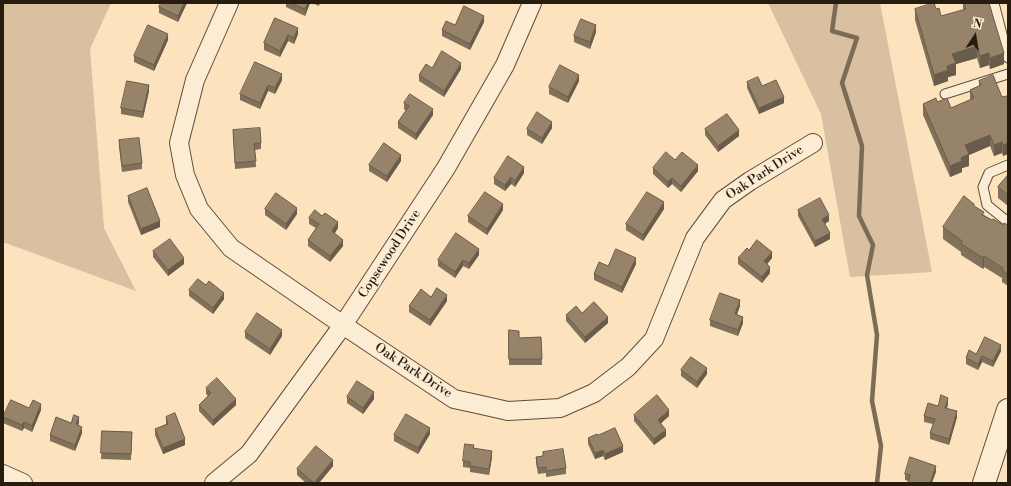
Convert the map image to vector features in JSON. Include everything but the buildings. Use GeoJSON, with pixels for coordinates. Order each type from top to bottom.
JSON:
{"type":"FeatureCollection","features":[{"type":"Feature","properties":{"kind":"street","name":"Oak Park Drive"},"geometry":{"type":"LineString","coordinates":[[229,3],[195,80],[179,143],[185,175],[199,209],[231,248],[454,399],[508,411],[560,408],[594,393],[628,367],[654,339],[695,238],[722,200],[750,181],[813,143]]}},
{"type":"Feature","properties":{"kind":"street","name":"Copsewood Drive"},"geometry":{"type":"LineString","coordinates":[[214,483],[249,454],[343,325],[446,168],[505,65],[532,3]]}},
{"type":"Feature","properties":{"kind":"street"},"geometry":{"type":"LineString","coordinates":[[984,483],[1008,410]]}},
{"type":"Feature","properties":{"kind":"street"},"geometry":{"type":"LineString","coordinates":[[3,474],[23,483]]}},
{"type":"Feature","properties":{"kind":"lane"},"geometry":{"type":"LineString","coordinates":[[994,3],[1008,58]]}},
{"type":"Feature","properties":{"kind":"lane"},"geometry":{"type":"LineString","coordinates":[[945,94],[1008,74]]}},
{"type":"Feature","properties":{"kind":"lane"},"geometry":{"type":"LineString","coordinates":[[1008,165],[988,173],[983,187],[987,205],[1008,222]]}},
{"type":"Feature","properties":{"kind":"shaded area"},"geometry":{"type":"Polygon","coordinates":[[[3,3],[111,3],[90,49],[104,228],[136,291],[3,242],[3,3]]]}},
{"type":"Feature","properties":{"kind":"shaded area"},"geometry":{"type":"Polygon","coordinates":[[[768,3],[880,3],[932,272],[850,277],[821,114],[768,3]]]}},
{"type":"Feature","properties":{"kind":"waterway"},"geometry":{"type":"LineString","coordinates":[[836,3],[832,31],[857,38],[842,83],[862,146],[859,216],[873,245],[867,275],[877,335],[872,401],[881,446],[877,483]]}}]}
